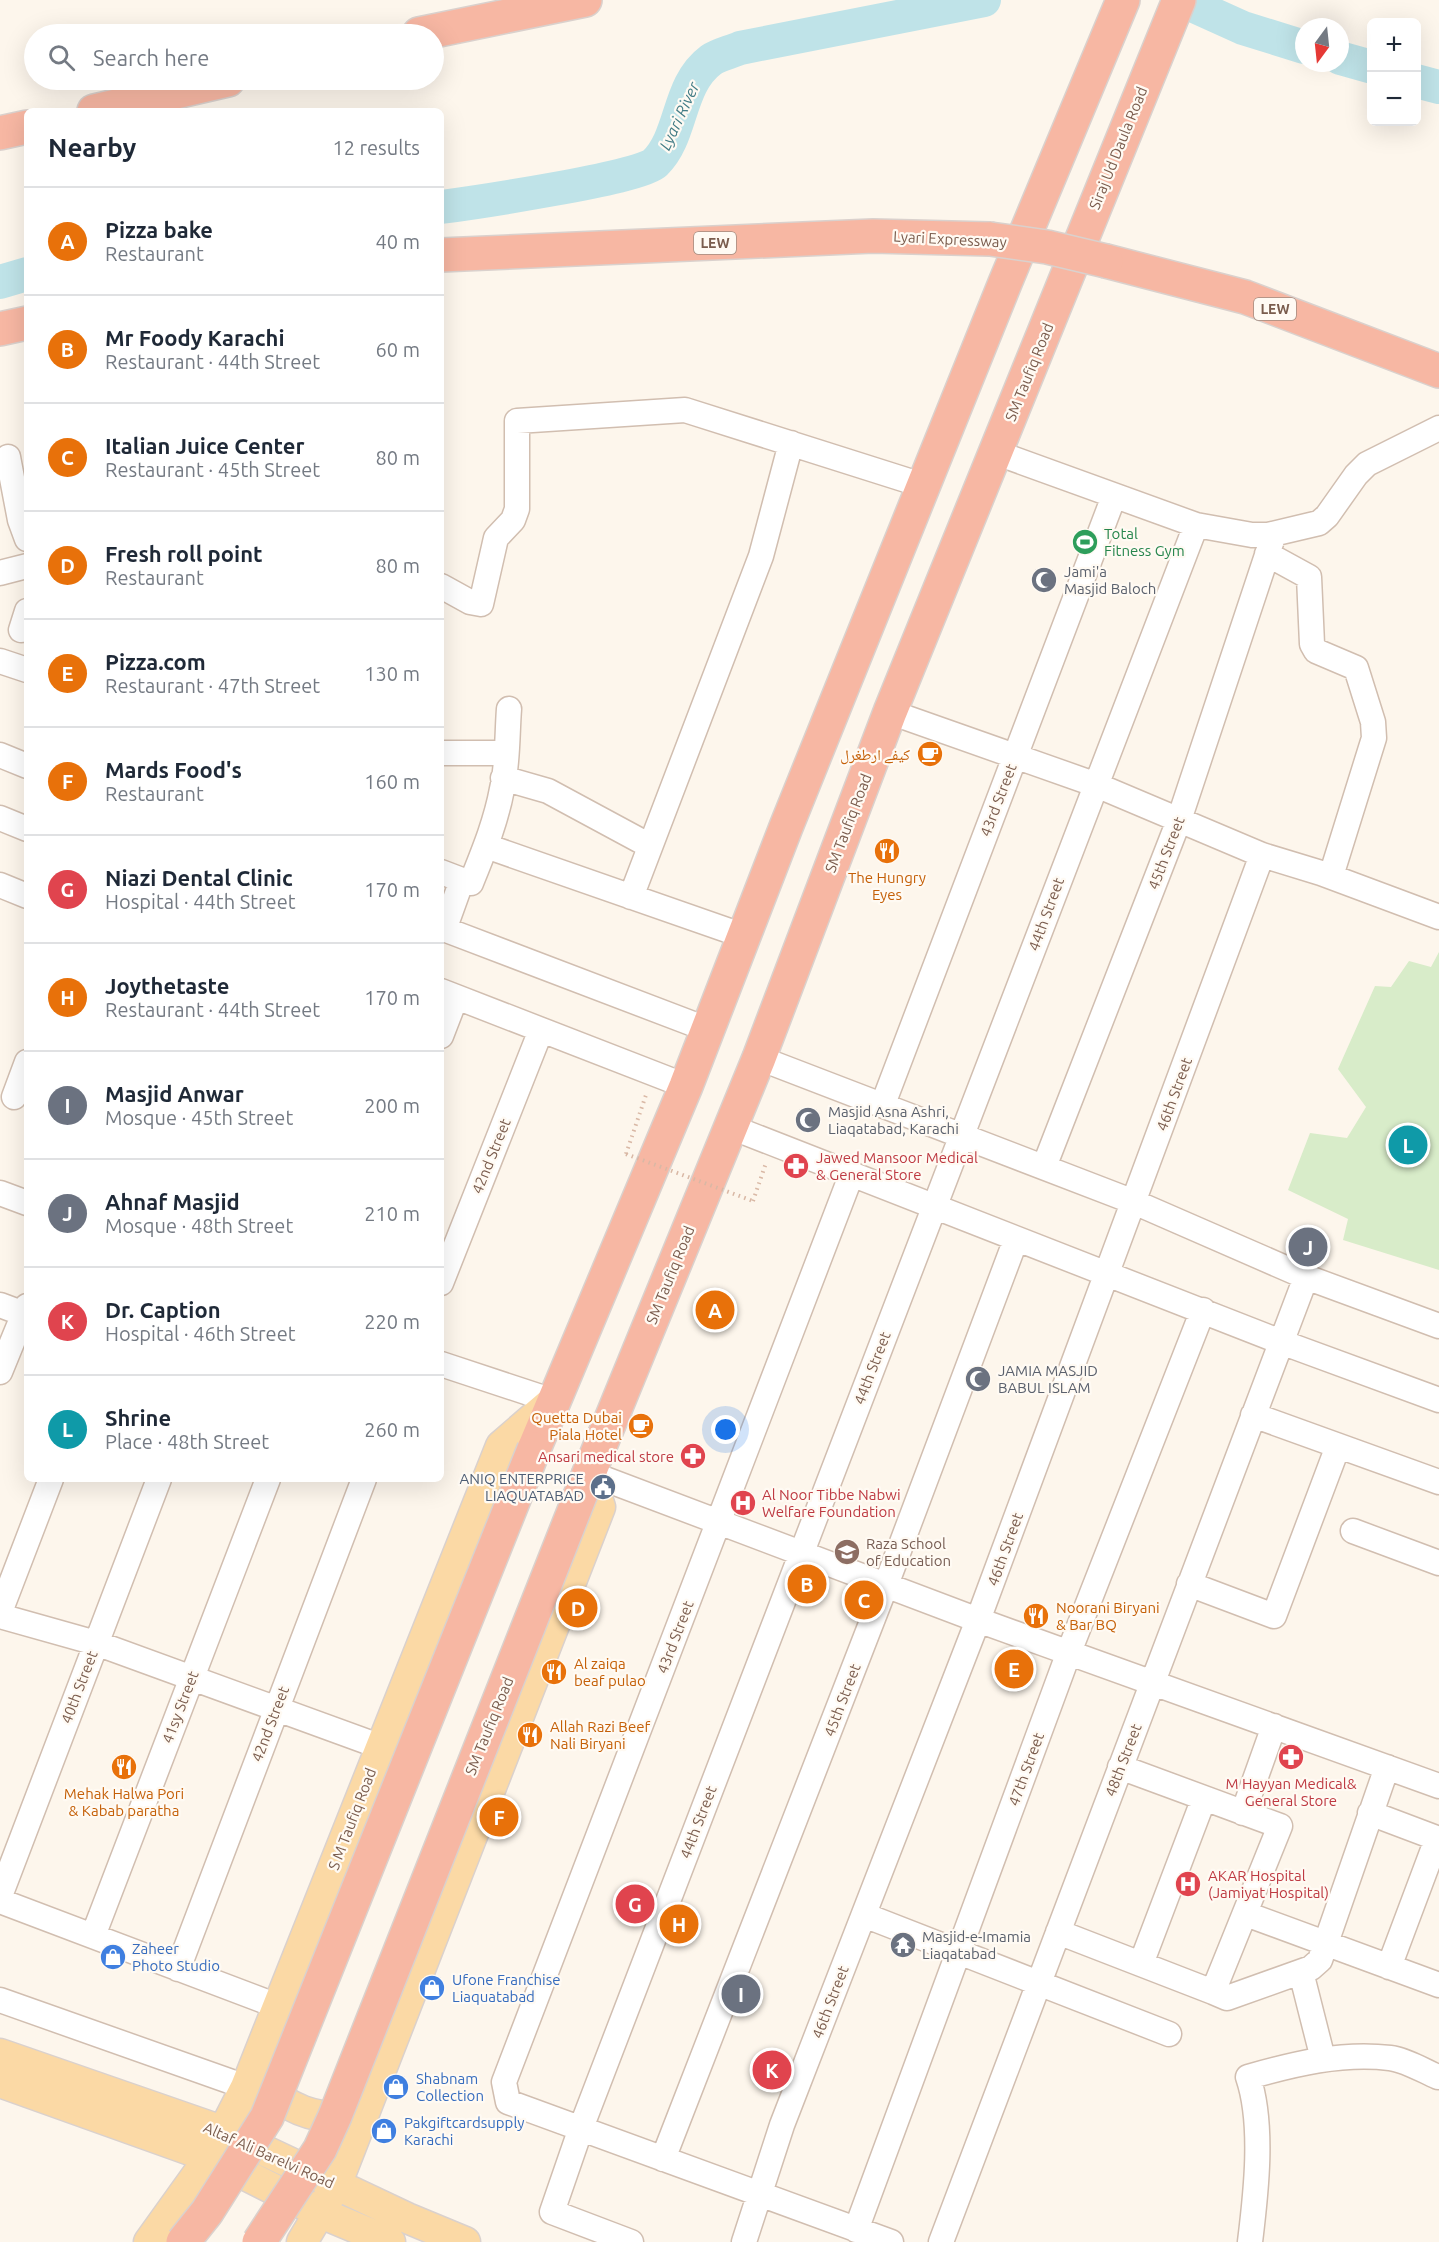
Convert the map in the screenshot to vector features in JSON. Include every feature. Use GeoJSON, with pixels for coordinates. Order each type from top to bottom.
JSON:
{"type":"FeatureCollection","features":[{"type":"Feature","properties":{"kind":"highway"},"geometry":{"type":"LineString","coordinates":[[444,29],[585,0]]}},
{"type":"Feature","properties":{"kind":"highway"},"geometry":{"type":"LineString","coordinates":[[183,2242],[207,2212],[267,2117],[553,1401],[709,1030],[786,827],[1005,283],[1123,0]]}},
{"type":"Feature","properties":{"kind":"highway","name":"Siraj Ud Daula Road"},"geometry":{"type":"LineString","coordinates":[[1058,297],[1179,0]]}},
{"type":"Feature","properties":{"kind":"highway"},"geometry":{"type":"LineString","coordinates":[[107,108],[185,90]]}},
{"type":"Feature","properties":{"kind":"highway"},"geometry":{"type":"LineString","coordinates":[[0,133],[24,128]]}},
{"type":"Feature","properties":{"kind":"highway","name":"Lyari Expressway"},"geometry":{"type":"LineString","coordinates":[[444,255],[873,236],[990,239],[1047,247],[1245,297],[1439,370]]}},
{"type":"Feature","properties":{"kind":"highway","name":"SM Taufiq Road"},"geometry":{"type":"LineString","coordinates":[[259,2242],[320,2149],[335,2116],[589,1473],[759,1058],[890,712],[997,453],[1058,297]]}},
{"type":"Feature","properties":{"kind":"highway"},"geometry":{"type":"LineString","coordinates":[[0,329],[24,324]]}},
{"type":"Feature","properties":{"kind":"main road","name":"S M Taufiq Road"},"geometry":{"type":"LineString","coordinates":[[149,2242],[217,2144],[250,2079],[380,1746],[501,1446],[553,1401]]}},
{"type":"Feature","properties":{"kind":"main road"},"geometry":{"type":"LineString","coordinates":[[302,2242],[336,2185],[365,2115],[600,1507],[589,1473]]}},
{"type":"Feature","properties":{"kind":"main road","name":"Altaf Ali Barelvi Road"},"geometry":{"type":"LineString","coordinates":[[0,2054],[217,2144],[321,2213],[390,2242]]}},
{"type":"Feature","properties":{"kind":"main road"},"geometry":{"type":"LineString","coordinates":[[250,2079],[301,2112],[333,2119],[365,2115]]}},
{"type":"Feature","properties":{"kind":"main road","name":"Altaf Ali Barelvi Road"},"geometry":{"type":"LineString","coordinates":[[0,2082],[217,2144],[336,2185],[465,2242]]}},
{"type":"Feature","properties":{"kind":"street"},"geometry":{"type":"LineString","coordinates":[[444,588],[470,602],[481,604],[496,538],[513,520],[517,509],[517,421],[685,410],[925,486]]}},
{"type":"Feature","properties":{"kind":"street"},"geometry":{"type":"LineString","coordinates":[[1271,544],[1319,523],[1367,464],[1439,428]]}},
{"type":"Feature","properties":{"kind":"street"},"geometry":{"type":"LineString","coordinates":[[631,897],[761,556],[791,443]]}},
{"type":"Feature","properties":{"kind":"street"},"geometry":{"type":"LineString","coordinates":[[997,453],[1196,525],[1252,535],[1271,544],[1309,577],[1312,644],[1316,651],[1356,668],[1374,722],[1374,738],[1331,876]]}},
{"type":"Feature","properties":{"kind":"street"},"geometry":{"type":"LineString","coordinates":[[8,457],[24,531]]}},
{"type":"Feature","properties":{"kind":"street","name":"43rd Street"},"geometry":{"type":"LineString","coordinates":[[883,1104],[1114,496]]}},
{"type":"Feature","properties":{"kind":"street","name":"44th Street"},"geometry":{"type":"LineString","coordinates":[[631,2242],[552,2212],[581,2128],[800,1553],[963,1135],[1094,784],[1196,525]]}},
{"type":"Feature","properties":{"kind":"street","name":"45th Street"},"geometry":{"type":"LineString","coordinates":[[1044,1167],[1179,820],[1271,544]]}},
{"type":"Feature","properties":{"kind":"street"},"geometry":{"type":"LineString","coordinates":[[0,573],[24,567]]}},
{"type":"Feature","properties":{"kind":"street"},"geometry":{"type":"LineString","coordinates":[[0,661],[24,669]]}},
{"type":"Feature","properties":{"kind":"street"},"geometry":{"type":"LineString","coordinates":[[444,922],[451,876],[471,883],[486,846],[503,778],[509,709]]}},
{"type":"Feature","properties":{"kind":"street"},"geometry":{"type":"LineString","coordinates":[[890,712],[1094,784],[1263,855],[1331,876],[1439,917]]}},
{"type":"Feature","properties":{"kind":"street"},"geometry":{"type":"LineString","coordinates":[[444,753],[506,753]]}},
{"type":"Feature","properties":{"kind":"street"},"geometry":{"type":"LineString","coordinates":[[0,754],[24,765]]}},
{"type":"Feature","properties":{"kind":"street"},"geometry":{"type":"LineString","coordinates":[[503,778],[548,791],[650,846]]}},
{"type":"Feature","properties":{"kind":"street"},"geometry":{"type":"LineString","coordinates":[[0,818],[24,828]]}},
{"type":"Feature","properties":{"kind":"street"},"geometry":{"type":"LineString","coordinates":[[486,846],[744,936]]}},
{"type":"Feature","properties":{"kind":"street","name":"46th Street"},"geometry":{"type":"LineString","coordinates":[[744,2242],[782,2126],[978,1620],[1263,855]]}},
{"type":"Feature","properties":{"kind":"street"},"geometry":{"type":"LineString","coordinates":[[0,886],[24,895]]}},
{"type":"Feature","properties":{"kind":"street"},"geometry":{"type":"LineString","coordinates":[[444,929],[709,1030]]}},
{"type":"Feature","properties":{"kind":"street"},"geometry":{"type":"LineString","coordinates":[[444,1020],[449,994],[686,1086]]}},
{"type":"Feature","properties":{"kind":"street","name":"42nd Street"},"geometry":{"type":"LineString","coordinates":[[444,1275],[542,1030]]}},
{"type":"Feature","properties":{"kind":"street"},"geometry":{"type":"LineString","coordinates":[[759,1058],[1134,1202],[1305,1277],[1439,1326]]}},
{"type":"Feature","properties":{"kind":"street"},"geometry":{"type":"LineString","coordinates":[[14,1097],[24,1070]]}},
{"type":"Feature","properties":{"kind":"street"},"geometry":{"type":"LineString","coordinates":[[731,1126],[1107,1275],[1439,1400]]}},
{"type":"Feature","properties":{"kind":"street","name":"43rd Street"},"geometry":{"type":"LineString","coordinates":[[581,2128],[508,2102],[504,2082],[852,1173]]}},
{"type":"Feature","properties":{"kind":"street"},"geometry":{"type":"LineString","coordinates":[[0,1193],[24,1202]]}},
{"type":"Feature","properties":{"kind":"street","name":"45th Street"},"geometry":{"type":"LineString","coordinates":[[663,2159],[886,1585],[1016,1239]]}},
{"type":"Feature","properties":{"kind":"street","name":"48th Street"},"geometry":{"type":"LineString","coordinates":[[941,2242],[1305,1277]]}},
{"type":"Feature","properties":{"kind":"street"},"geometry":{"type":"LineString","coordinates":[[0,1305],[24,1310]]}},
{"type":"Feature","properties":{"kind":"street","name":"47th Street"},"geometry":{"type":"LineString","coordinates":[[856,2230],[1069,1652],[1203,1310]]}},
{"type":"Feature","properties":{"kind":"street"},"geometry":{"type":"LineString","coordinates":[[0,1372],[24,1312]]}},
{"type":"Feature","properties":{"kind":"street"},"geometry":{"type":"LineString","coordinates":[[444,1365],[553,1401]]}},
{"type":"Feature","properties":{"kind":"street"},"geometry":{"type":"LineString","coordinates":[[1253,1415],[1439,1482]]}},
{"type":"Feature","properties":{"kind":"street"},"geometry":{"type":"LineString","coordinates":[[1189,1584],[1274,1616],[1338,1446]]}},
{"type":"Feature","properties":{"kind":"street"},"geometry":{"type":"LineString","coordinates":[[589,1473],[978,1620],[1439,1786]]}},
{"type":"Feature","properties":{"kind":"street"},"geometry":{"type":"LineString","coordinates":[[50,1482],[0,1614],[96,1643],[412,1757]]}},
{"type":"Feature","properties":{"kind":"street","name":"40th Street"},"geometry":{"type":"LineString","coordinates":[[0,1898],[158,1482]]}},
{"type":"Feature","properties":{"kind":"street","name":"41sy Street"},"geometry":{"type":"LineString","coordinates":[[93,1936],[267,1482]]}},
{"type":"Feature","properties":{"kind":"street","name":"42nd Street"},"geometry":{"type":"LineString","coordinates":[[178,1969],[363,1482]]}},
{"type":"Feature","properties":{"kind":"street"},"geometry":{"type":"LineString","coordinates":[[1353,1531],[1439,1563]]}},
{"type":"Feature","properties":{"kind":"street"},"geometry":{"type":"LineString","coordinates":[[1243,1813],[1274,1726]]}},
{"type":"Feature","properties":{"kind":"street"},"geometry":{"type":"LineString","coordinates":[[1120,1767],[1280,1826],[1213,1992]]}},
{"type":"Feature","properties":{"kind":"street"},"geometry":{"type":"LineString","coordinates":[[1058,1932],[1227,1998],[1311,1968],[1320,1960],[1387,1767]]}},
{"type":"Feature","properties":{"kind":"street"},"geometry":{"type":"LineString","coordinates":[[1141,1964],[1204,1798]]}},
{"type":"Feature","properties":{"kind":"street"},"geometry":{"type":"LineString","coordinates":[[1370,1813],[1438,1839],[1389,1967]]}},
{"type":"Feature","properties":{"kind":"street"},"geometry":{"type":"LineString","coordinates":[[0,1898],[280,2007]]}},
{"type":"Feature","properties":{"kind":"street"},"geometry":{"type":"LineString","coordinates":[[1246,1914],[1439,1985]]}},
{"type":"Feature","properties":{"kind":"street"},"geometry":{"type":"LineString","coordinates":[[864,1915],[959,1950],[1038,1984],[1169,2034]]}},
{"type":"Feature","properties":{"kind":"street"},"geometry":{"type":"LineString","coordinates":[[1301,1972],[1323,2059]]}},
{"type":"Feature","properties":{"kind":"street"},"geometry":{"type":"LineString","coordinates":[[0,2000],[250,2079]]}},
{"type":"Feature","properties":{"kind":"street"},"geometry":{"type":"LineString","coordinates":[[1250,2242],[1257,2161],[1254,2094],[1248,2078],[1323,2059],[1392,2058],[1438,2077]]}},
{"type":"Feature","properties":{"kind":"street"},"geometry":{"type":"LineString","coordinates":[[581,2128],[760,2196],[891,2242]]}},
{"type":"Feature","properties":{"kind":"path"},"geometry":{"type":"LineString","coordinates":[[642,1108],[626,1154],[753,1201],[766,1164]]}},
{"type":"Feature","properties":{"kind":"green space"},"geometry":{"type":"Polygon","coordinates":[[[1439,952],[1439,1270],[1343,1240],[1348,1219],[1288,1190],[1310,1133],[1347,1138],[1366,1107],[1338,1069],[1375,986],[1391,987],[1409,961],[1431,967],[1439,952]]]}},
{"type":"Feature","properties":{"kind":"waterway","name":"Lyari River"},"geometry":{"type":"LineString","coordinates":[[444,207],[619,176],[655,163],[671,139],[692,83],[700,70],[721,55],[740,48],[984,0]]}},
{"type":"Feature","properties":{"kind":"waterway","name":"Lyari River"},"geometry":{"type":"LineString","coordinates":[[1181,0],[1243,28],[1295,44]]}},
{"type":"Feature","properties":{"kind":"waterway","name":"Lyari River"},"geometry":{"type":"LineString","coordinates":[[1349,61],[1367,66]]}},
{"type":"Feature","properties":{"kind":"waterway","name":"Lyari River"},"geometry":{"type":"LineString","coordinates":[[1421,82],[1439,87]]}},
{"type":"Feature","properties":{"kind":"waterway","name":"Lyari River"},"geometry":{"type":"LineString","coordinates":[[0,282],[24,275]]}},
{"type":"Feature","properties":{"kind":"place","name":"Total Fitness Gym"},"geometry":{"type":"Point","coordinates":[1085,542]}},
{"type":"Feature","properties":{"kind":"place","name":"Jami'a Masjid Baloch"},"geometry":{"type":"Point","coordinates":[1044,580]}},
{"type":"Feature","properties":{"kind":"place","name":"کیفے ارطغرل"},"geometry":{"type":"Point","coordinates":[930,754]}},
{"type":"Feature","properties":{"kind":"place","name":"The Hungry Eyes"},"geometry":{"type":"Point","coordinates":[887,851]}},
{"type":"Feature","properties":{"kind":"place","name":"Masjid Asna Ashri, Liaqatabad, Karachi"},"geometry":{"type":"Point","coordinates":[808,1120]}},
{"type":"Feature","properties":{"kind":"place","name":"Shrine"},"geometry":{"type":"Point","coordinates":[1408,1145]}},
{"type":"Feature","properties":{"kind":"place","name":"Jawed Mansoor Medical & General Store"},"geometry":{"type":"Point","coordinates":[796,1166]}},
{"type":"Feature","properties":{"kind":"place","name":"Ahnaf Masjid"},"geometry":{"type":"Point","coordinates":[1308,1247]}},
{"type":"Feature","properties":{"kind":"place","name":"Pizza bake"},"geometry":{"type":"Point","coordinates":[715,1310]}},
{"type":"Feature","properties":{"kind":"place","name":"JAMIA MASJID BABUL ISLAM"},"geometry":{"type":"Point","coordinates":[978,1379]}},
{"type":"Feature","properties":{"kind":"place","name":"Quetta Dubai Piala Hotel"},"geometry":{"type":"Point","coordinates":[641,1426]}},
{"type":"Feature","properties":{"kind":"place","name":"Ansari medical store"},"geometry":{"type":"Point","coordinates":[693,1456]}},
{"type":"Feature","properties":{"kind":"place","name":"ANIQ ENTERPRICE LIAQUATABAD"},"geometry":{"type":"Point","coordinates":[603,1487]}},
{"type":"Feature","properties":{"kind":"place","name":"Al Noor Tibbe Nabwi Welfare Foundation"},"geometry":{"type":"Point","coordinates":[743,1503]}},
{"type":"Feature","properties":{"kind":"place","name":"Raza School of Education"},"geometry":{"type":"Point","coordinates":[847,1552]}},
{"type":"Feature","properties":{"kind":"place","name":"Mr Foody Karachi"},"geometry":{"type":"Point","coordinates":[807,1584]}},
{"type":"Feature","properties":{"kind":"place","name":"Italian Juice Center"},"geometry":{"type":"Point","coordinates":[864,1600]}},
{"type":"Feature","properties":{"kind":"place","name":"Fresh roll point"},"geometry":{"type":"Point","coordinates":[578,1608]}},
{"type":"Feature","properties":{"kind":"place","name":"Noorani Biryani & Bar BQ"},"geometry":{"type":"Point","coordinates":[1036,1616]}},
{"type":"Feature","properties":{"kind":"place","name":"Pizza.com"},"geometry":{"type":"Point","coordinates":[1014,1669]}},
{"type":"Feature","properties":{"kind":"place","name":"Al zaiqa beaf pulao"},"geometry":{"type":"Point","coordinates":[554,1672]}},
{"type":"Feature","properties":{"kind":"place","name":"Allah Razi Beef Nali Biryani"},"geometry":{"type":"Point","coordinates":[530,1735]}},
{"type":"Feature","properties":{"kind":"place","name":"M Hayyan Medical& General Store"},"geometry":{"type":"Point","coordinates":[1291,1757]}},
{"type":"Feature","properties":{"kind":"place","name":"Mehak Halwa Pori & Kabab paratha"},"geometry":{"type":"Point","coordinates":[124,1767]}},
{"type":"Feature","properties":{"kind":"place","name":"Mards Food's"},"geometry":{"type":"Point","coordinates":[499,1817]}},
{"type":"Feature","properties":{"kind":"place","name":"AKAR Hospital (Jamiyat Hospital)"},"geometry":{"type":"Point","coordinates":[1188,1884]}},
{"type":"Feature","properties":{"kind":"place","name":"Niazi Dental Clinic"},"geometry":{"type":"Point","coordinates":[635,1904]}},
{"type":"Feature","properties":{"kind":"place","name":"Joythetaste"},"geometry":{"type":"Point","coordinates":[679,1924]}},
{"type":"Feature","properties":{"kind":"place","name":"Masjid-e-Imamia Liaqatabad"},"geometry":{"type":"Point","coordinates":[903,1945]}},
{"type":"Feature","properties":{"kind":"place","name":"Zaheer Photo Studio"},"geometry":{"type":"Point","coordinates":[113,1957]}},
{"type":"Feature","properties":{"kind":"place","name":"Ufone Franchise Liaquatabad"},"geometry":{"type":"Point","coordinates":[432,1988]}},
{"type":"Feature","properties":{"kind":"place","name":"Masjid Anwar"},"geometry":{"type":"Point","coordinates":[741,1994]}},
{"type":"Feature","properties":{"kind":"place","name":"Dr. Caption"},"geometry":{"type":"Point","coordinates":[772,2070]}},
{"type":"Feature","properties":{"kind":"place","name":"Shabnam Collection"},"geometry":{"type":"Point","coordinates":[396,2087]}},
{"type":"Feature","properties":{"kind":"place","name":"Pakgiftcardsupply Karachi"},"geometry":{"type":"Point","coordinates":[384,2131]}}]}
